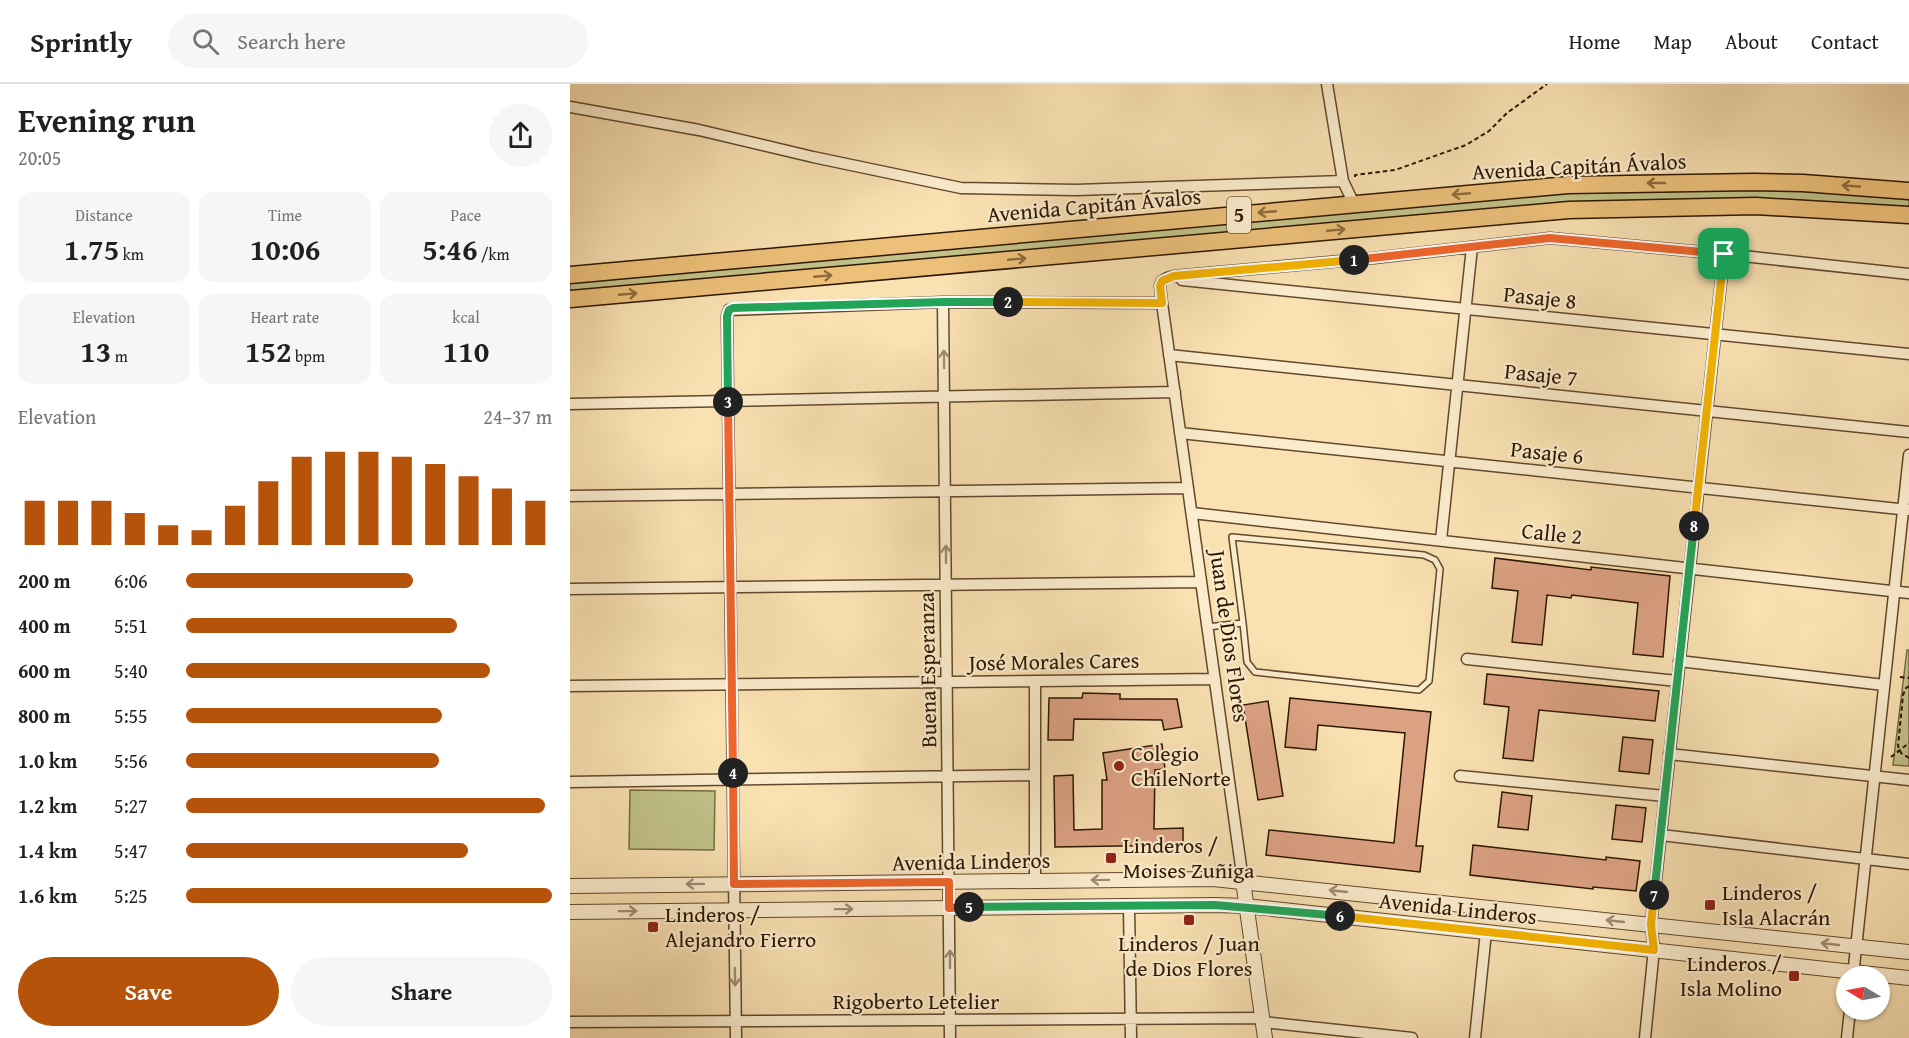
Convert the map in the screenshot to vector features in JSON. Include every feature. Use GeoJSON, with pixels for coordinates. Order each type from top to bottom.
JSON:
{"type":"FeatureCollection","features":[{"type":"Feature","properties":{"kind":"highway","name":"Avenida Capitán Ávalos"},"geometry":{"type":"LineString","coordinates":[[570,274],[1542,187],[1633,183],[1777,182],[1909,191]]}},
{"type":"Feature","properties":{"kind":"highway","name":"Avenida Capitán Ávalos"},"geometry":{"type":"LineString","coordinates":[[570,299],[1569,210],[1756,206],[1909,215]]}},
{"type":"Feature","properties":{"kind":"street"},"geometry":{"type":"LineString","coordinates":[[1327,84],[1343,181],[1354,204]]}},
{"type":"Feature","properties":{"kind":"street"},"geometry":{"type":"LineString","coordinates":[[570,107],[699,130],[961,188],[1076,190],[1343,181]]}},
{"type":"Feature","properties":{"kind":"street"},"geometry":{"type":"LineString","coordinates":[[1167,278],[1560,238],[1909,274]]}},
{"type":"Feature","properties":{"kind":"street"},"geometry":{"type":"LineString","coordinates":[[1441,540],[1472,247]]}},
{"type":"Feature","properties":{"kind":"street"},"geometry":{"type":"LineString","coordinates":[[1645,1038],[1654,950],[1651,925],[1660,835],[1724,254]]}},
{"type":"Feature","properties":{"kind":"street","name":"Juan de Dios Flores"},"geometry":{"type":"LineString","coordinates":[[1167,278],[1160,286],[1162,303],[1265,1038]]}},
{"type":"Feature","properties":{"kind":"street","name":"Pasaje 8"},"geometry":{"type":"LineString","coordinates":[[1167,278],[1909,354]]}},
{"type":"Feature","properties":{"kind":"street"},"geometry":{"type":"LineString","coordinates":[[736,1038],[727,316],[729,310],[944,302],[1162,303]]}},
{"type":"Feature","properties":{"kind":"street","name":"Buena Esperanza"},"geometry":{"type":"LineString","coordinates":[[944,302],[950,1038]]}},
{"type":"Feature","properties":{"kind":"street","name":"Pasaje 7"},"geometry":{"type":"LineString","coordinates":[[1169,354],[1909,432]]}},
{"type":"Feature","properties":{"kind":"street"},"geometry":{"type":"LineString","coordinates":[[570,404],[1175,392]]}},
{"type":"Feature","properties":{"kind":"street","name":"Pasaje 6"},"geometry":{"type":"LineString","coordinates":[[1180,432],[1906,510]]}},
{"type":"Feature","properties":{"kind":"street"},"geometry":{"type":"LineString","coordinates":[[1854,966],[1894,591],[1906,510],[1909,455]]}},
{"type":"Feature","properties":{"kind":"street"},"geometry":{"type":"LineString","coordinates":[[570,496],[1188,488]]}},
{"type":"Feature","properties":{"kind":"street","name":"Calle 2"},"geometry":{"type":"LineString","coordinates":[[1191,513],[1909,593]]}},
{"type":"Feature","properties":{"kind":"street"},"geometry":{"type":"LineString","coordinates":[[570,589],[1201,582]]}},
{"type":"Feature","properties":{"kind":"street"},"geometry":{"type":"LineString","coordinates":[[1467,659],[1677,681]]}},
{"type":"Feature","properties":{"kind":"street"},"geometry":{"type":"LineString","coordinates":[[1679,661],[1884,685]]}},
{"type":"Feature","properties":{"kind":"street","name":"José Morales Cares"},"geometry":{"type":"LineString","coordinates":[[570,686],[1215,679]]}},
{"type":"Feature","properties":{"kind":"street"},"geometry":{"type":"LineString","coordinates":[[1035,681],[1035,881]]}},
{"type":"Feature","properties":{"kind":"street"},"geometry":{"type":"LineString","coordinates":[[1669,754],[1909,780]]}},
{"type":"Feature","properties":{"kind":"street"},"geometry":{"type":"LineString","coordinates":[[570,782],[1035,775]]}},
{"type":"Feature","properties":{"kind":"street"},"geometry":{"type":"LineString","coordinates":[[1460,776],[1665,796]]}},
{"type":"Feature","properties":{"kind":"street"},"geometry":{"type":"LineString","coordinates":[[1660,835],[1909,864]]}},
{"type":"Feature","properties":{"kind":"street","name":"Avenida Linderos"},"geometry":{"type":"LineString","coordinates":[[570,886],[1213,879],[1909,952]]}},
{"type":"Feature","properties":{"kind":"street"},"geometry":{"type":"LineString","coordinates":[[1129,906],[1131,1038]]}},
{"type":"Feature","properties":{"kind":"street","name":"Avenida Linderos"},"geometry":{"type":"LineString","coordinates":[[570,912],[1246,906],[1836,972]]}},
{"type":"Feature","properties":{"kind":"street"},"geometry":{"type":"LineString","coordinates":[[1475,1038],[1486,932]]}},
{"type":"Feature","properties":{"kind":"street","name":"Avenida Linderos"},"geometry":{"type":"LineString","coordinates":[[1890,977],[1909,978]]}},
{"type":"Feature","properties":{"kind":"street","name":"Rigoberto Letelier"},"geometry":{"type":"LineString","coordinates":[[570,1023],[1262,1020],[1412,1038]]}},
{"type":"Feature","properties":{"kind":"street"},"geometry":{"type":"LineString","coordinates":[[1846,1038],[1849,1020]]}},
{"type":"Feature","properties":{"kind":"lane"},"geometry":{"type":"LineString","coordinates":[[1232,537],[1424,555],[1435,560],[1440,569],[1429,681],[1419,690],[1255,672],[1247,662],[1243,623],[1232,537]]}},
{"type":"Feature","properties":{"kind":"lane"},"geometry":{"type":"LineString","coordinates":[[1207,627],[1243,623]]}},
{"type":"Feature","properties":{"kind":"path"},"geometry":{"type":"LineString","coordinates":[[1354,204],[1355,175],[1395,170],[1466,146],[1489,131],[1507,113],[1547,84]]}},
{"type":"Feature","properties":{"kind":"path"},"geometry":{"type":"LineString","coordinates":[[1900,677],[1909,678]]}},
{"type":"Feature","properties":{"kind":"path"},"geometry":{"type":"LineString","coordinates":[[1909,687],[1903,695],[1898,746],[1899,751],[1909,758]]}},
{"type":"Feature","properties":{"kind":"path"},"geometry":{"type":"LineString","coordinates":[[1891,757],[1909,743]]}},
{"type":"Feature","properties":{"kind":"green space"},"geometry":{"type":"Polygon","coordinates":[[[1749,188],[1909,198],[1909,210],[1739,200],[570,293],[570,281],[1539,194],[1749,188]]]}},
{"type":"Feature","properties":{"kind":"green space"},"geometry":{"type":"Polygon","coordinates":[[[1907,650],[1909,650],[1909,766],[1893,765],[1907,650]]]}},
{"type":"Feature","properties":{"kind":"green space"},"geometry":{"type":"Polygon","coordinates":[[[630,790],[715,791],[714,850],[629,849],[630,790]]]}},
{"type":"Feature","properties":{"kind":"building"},"geometry":{"type":"Polygon","coordinates":[[[1495,558],[1591,570],[1591,567],[1670,576],[1663,657],[1633,654],[1638,603],[1572,595],[1571,598],[1547,595],[1542,645],[1512,642],[1518,591],[1492,588],[1495,558]]]}},
{"type":"Feature","properties":{"kind":"building"},"geometry":{"type":"Polygon","coordinates":[[[1487,674],[1659,691],[1655,721],[1539,710],[1533,761],[1503,758],[1509,707],[1484,704],[1487,674]]]}},
{"type":"Feature","properties":{"kind":"building"},"geometry":{"type":"Polygon","coordinates":[[[1083,693],[1120,694],[1120,699],[1177,699],[1182,727],[1164,730],[1162,720],[1074,719],[1073,740],[1048,740],[1049,698],[1082,698],[1083,693]]]}},
{"type":"Feature","properties":{"kind":"building"},"geometry":{"type":"Polygon","coordinates":[[[1290,698],[1431,712],[1416,846],[1423,846],[1420,872],[1266,855],[1269,830],[1394,843],[1405,733],[1318,725],[1316,750],[1285,747],[1290,698]]]}},
{"type":"Feature","properties":{"kind":"building"},"geometry":{"type":"Polygon","coordinates":[[[1268,701],[1283,796],[1258,800],[1243,705],[1268,701]]]}},
{"type":"Feature","properties":{"kind":"building"},"geometry":{"type":"Polygon","coordinates":[[[1623,737],[1653,740],[1649,774],[1619,771],[1623,737]]]}},
{"type":"Feature","properties":{"kind":"building"},"geometry":{"type":"Polygon","coordinates":[[[1162,744],[1165,769],[1155,770],[1154,829],[1183,828],[1183,845],[1055,847],[1054,776],[1073,775],[1074,830],[1102,829],[1102,780],[1107,780],[1103,753],[1162,744]]]}},
{"type":"Feature","properties":{"kind":"building"},"geometry":{"type":"Polygon","coordinates":[[[1502,792],[1532,796],[1528,830],[1498,827],[1502,792]]]}},
{"type":"Feature","properties":{"kind":"building"},"geometry":{"type":"Polygon","coordinates":[[[1616,805],[1646,808],[1642,842],[1612,839],[1616,805]]]}},
{"type":"Feature","properties":{"kind":"building"},"geometry":{"type":"Polygon","coordinates":[[[1473,845],[1606,860],[1606,857],[1640,861],[1636,891],[1593,887],[1593,889],[1470,875],[1473,845]]]}},
{"type":"Feature","properties":{"kind":"place","name":"Colegio ChileNorte"},"geometry":{"type":"Point","coordinates":[1119,766]}},
{"type":"Feature","properties":{"kind":"place","name":"Linderos / Moises Zuñiga"},"geometry":{"type":"Point","coordinates":[1111,858]}},
{"type":"Feature","properties":{"kind":"place","name":"Linderos / Isla Alacrán"},"geometry":{"type":"Point","coordinates":[1710,905]}},
{"type":"Feature","properties":{"kind":"place","name":"Linderos / Juan de Dios Flores"},"geometry":{"type":"Point","coordinates":[1189,920]}},
{"type":"Feature","properties":{"kind":"place","name":"Linderos / Alejandro Fierro"},"geometry":{"type":"Point","coordinates":[653,927]}},
{"type":"Feature","properties":{"kind":"place","name":"Linderos / Isla Molino"},"geometry":{"type":"Point","coordinates":[1794,976]}},
{"type":"Feature","properties":{"kind":"route"},"geometry":{"type":"LineString","coordinates":[[1560,238],[1724,254],[1651,925],[1654,950],[1246,906],[949,908],[949,882],[734,884],[727,316],[729,310],[733,308],[944,302],[1162,303],[1160,286],[1162,281],[1174,276],[1374,258],[1540,239],[1560,238]]}}]}
